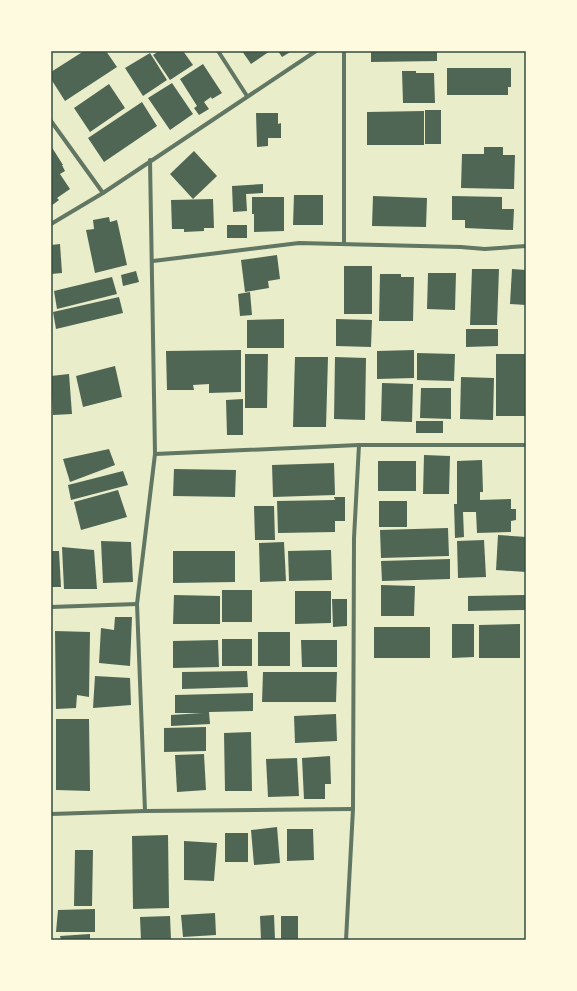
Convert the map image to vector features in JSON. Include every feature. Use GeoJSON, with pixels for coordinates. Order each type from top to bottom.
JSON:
{"type":"FeatureCollection","features":[{"type":"Feature","properties":{"kind":"street"},"geometry":{"type":"LineString","coordinates":[[218,51],[247,96]]}},
{"type":"Feature","properties":{"kind":"street"},"geometry":{"type":"LineString","coordinates":[[51,224],[103,193],[150,160],[316,51]]}},
{"type":"Feature","properties":{"kind":"street"},"geometry":{"type":"LineString","coordinates":[[344,51],[344,244]]}},
{"type":"Feature","properties":{"kind":"street"},"geometry":{"type":"LineString","coordinates":[[51,121],[103,193]]}},
{"type":"Feature","properties":{"kind":"street"},"geometry":{"type":"LineString","coordinates":[[145,811],[137,604],[155,454],[153,261],[150,160]]}},
{"type":"Feature","properties":{"kind":"street"},"geometry":{"type":"LineString","coordinates":[[153,261],[299,243],[461,247],[485,249],[526,246]]}},
{"type":"Feature","properties":{"kind":"street"},"geometry":{"type":"LineString","coordinates":[[155,454],[359,445],[526,445]]}},
{"type":"Feature","properties":{"kind":"street"},"geometry":{"type":"LineString","coordinates":[[346,940],[353,809],[354,538],[359,445]]}},
{"type":"Feature","properties":{"kind":"street"},"geometry":{"type":"LineString","coordinates":[[51,607],[137,604]]}},
{"type":"Feature","properties":{"kind":"street"},"geometry":{"type":"LineString","coordinates":[[51,814],[145,811],[353,809]]}},
{"type":"Feature","properties":{"kind":"building"},"geometry":{"type":"Polygon","coordinates":[[[84,51],[106,51],[117,67],[65,101],[51,79],[51,72],[84,51]]]}},
{"type":"Feature","properties":{"kind":"building"},"geometry":{"type":"Polygon","coordinates":[[[159,51],[183,51],[193,65],[170,80],[153,55],[159,51]]]}},
{"type":"Feature","properties":{"kind":"building"},"geometry":{"type":"Polygon","coordinates":[[[242,51],[270,51],[251,64],[242,51]]]}},
{"type":"Feature","properties":{"kind":"building"},"geometry":{"type":"Polygon","coordinates":[[[278,51],[292,51],[282,57],[278,51]]]}},
{"type":"Feature","properties":{"kind":"building"},"geometry":{"type":"Polygon","coordinates":[[[371,51],[437,51],[437,61],[371,62],[371,51]]]}},
{"type":"Feature","properties":{"kind":"building"},"geometry":{"type":"Polygon","coordinates":[[[150,53],[167,80],[143,96],[125,68],[150,53]]]}},
{"type":"Feature","properties":{"kind":"building"},"geometry":{"type":"Polygon","coordinates":[[[203,64],[222,93],[212,99],[211,97],[204,102],[209,109],[199,115],[194,108],[197,106],[180,79],[203,64]]]}},
{"type":"Feature","properties":{"kind":"building"},"geometry":{"type":"Polygon","coordinates":[[[447,68],[511,68],[511,87],[508,87],[508,95],[447,95],[447,68]]]}},
{"type":"Feature","properties":{"kind":"building"},"geometry":{"type":"Polygon","coordinates":[[[402,71],[434,73],[435,103],[403,103],[402,71]]]}},
{"type":"Feature","properties":{"kind":"building"},"geometry":{"type":"Polygon","coordinates":[[[172,83],[193,114],[170,130],[148,98],[172,83]]]}},
{"type":"Feature","properties":{"kind":"building"},"geometry":{"type":"Polygon","coordinates":[[[109,84],[125,108],[90,132],[74,108],[109,84]]]}},
{"type":"Feature","properties":{"kind":"building"},"geometry":{"type":"Polygon","coordinates":[[[142,102],[157,126],[104,162],[88,138],[142,102]]]}},
{"type":"Feature","properties":{"kind":"building"},"geometry":{"type":"Polygon","coordinates":[[[425,110],[441,110],[441,144],[425,144],[425,110]]]}},
{"type":"Feature","properties":{"kind":"building"},"geometry":{"type":"Polygon","coordinates":[[[424,111],[424,145],[367,145],[367,112],[424,111]]]}},
{"type":"Feature","properties":{"kind":"building"},"geometry":{"type":"Polygon","coordinates":[[[256,113],[278,113],[278,124],[281,123],[281,138],[268,138],[268,146],[257,147],[256,113]]]}},
{"type":"Feature","properties":{"kind":"building"},"geometry":{"type":"Polygon","coordinates":[[[51,146],[63,165],[65,171],[60,174],[70,189],[57,198],[59,200],[51,206],[51,146]]]}},
{"type":"Feature","properties":{"kind":"building"},"geometry":{"type":"Polygon","coordinates":[[[484,147],[503,147],[503,155],[515,155],[514,189],[461,188],[462,154],[484,154],[484,147]]]}},
{"type":"Feature","properties":{"kind":"building"},"geometry":{"type":"Polygon","coordinates":[[[194,151],[217,176],[193,199],[170,174],[194,151]]]}},
{"type":"Feature","properties":{"kind":"building"},"geometry":{"type":"Polygon","coordinates":[[[263,184],[263,193],[246,194],[247,211],[233,212],[232,186],[263,184]]]}},
{"type":"Feature","properties":{"kind":"building"},"geometry":{"type":"Polygon","coordinates":[[[294,195],[323,195],[323,225],[293,225],[294,195]]]}},
{"type":"Feature","properties":{"kind":"building"},"geometry":{"type":"Polygon","coordinates":[[[373,196],[427,198],[426,227],[372,226],[373,196]]]}},
{"type":"Feature","properties":{"kind":"building"},"geometry":{"type":"Polygon","coordinates":[[[452,196],[502,197],[502,209],[514,209],[513,230],[465,228],[465,220],[452,220],[452,196]]]}},
{"type":"Feature","properties":{"kind":"building"},"geometry":{"type":"Polygon","coordinates":[[[252,197],[284,197],[284,231],[254,232],[252,197]]]}},
{"type":"Feature","properties":{"kind":"building"},"geometry":{"type":"Polygon","coordinates":[[[213,199],[214,228],[204,228],[204,231],[184,232],[184,229],[172,229],[171,200],[213,199]]]}},
{"type":"Feature","properties":{"kind":"building"},"geometry":{"type":"Polygon","coordinates":[[[109,217],[110,222],[117,220],[127,265],[95,273],[86,230],[94,229],[93,220],[109,217]]]}},
{"type":"Feature","properties":{"kind":"building"},"geometry":{"type":"Polygon","coordinates":[[[227,225],[247,225],[247,238],[227,238],[227,225]]]}},
{"type":"Feature","properties":{"kind":"building"},"geometry":{"type":"Polygon","coordinates":[[[60,244],[62,273],[51,274],[51,245],[60,244]]]}},
{"type":"Feature","properties":{"kind":"building"},"geometry":{"type":"Polygon","coordinates":[[[277,255],[280,279],[268,281],[269,288],[245,292],[241,260],[277,255]]]}},
{"type":"Feature","properties":{"kind":"building"},"geometry":{"type":"Polygon","coordinates":[[[344,266],[372,266],[372,314],[344,314],[344,266]]]}},
{"type":"Feature","properties":{"kind":"building"},"geometry":{"type":"Polygon","coordinates":[[[472,269],[499,269],[497,325],[470,325],[472,269]]]}},
{"type":"Feature","properties":{"kind":"building"},"geometry":{"type":"Polygon","coordinates":[[[512,269],[526,270],[526,305],[510,304],[512,269]]]}},
{"type":"Feature","properties":{"kind":"building"},"geometry":{"type":"Polygon","coordinates":[[[136,271],[139,282],[123,286],[121,275],[136,271]]]}},
{"type":"Feature","properties":{"kind":"building"},"geometry":{"type":"Polygon","coordinates":[[[428,273],[456,273],[455,310],[427,309],[428,273]]]}},
{"type":"Feature","properties":{"kind":"building"},"geometry":{"type":"Polygon","coordinates":[[[380,274],[401,274],[401,277],[414,277],[413,321],[379,321],[380,274]]]}},
{"type":"Feature","properties":{"kind":"building"},"geometry":{"type":"Polygon","coordinates":[[[112,277],[117,294],[57,309],[54,291],[112,277]]]}},
{"type":"Feature","properties":{"kind":"building"},"geometry":{"type":"Polygon","coordinates":[[[250,292],[252,315],[240,316],[238,294],[250,292]]]}},
{"type":"Feature","properties":{"kind":"building"},"geometry":{"type":"Polygon","coordinates":[[[119,297],[123,313],[56,329],[53,312],[119,297]]]}},
{"type":"Feature","properties":{"kind":"building"},"geometry":{"type":"Polygon","coordinates":[[[284,319],[284,348],[247,348],[247,320],[284,319]]]}},
{"type":"Feature","properties":{"kind":"building"},"geometry":{"type":"Polygon","coordinates":[[[336,319],[372,320],[371,347],[336,346],[336,319]]]}},
{"type":"Feature","properties":{"kind":"building"},"geometry":{"type":"Polygon","coordinates":[[[466,329],[498,329],[498,346],[466,347],[466,329]]]}},
{"type":"Feature","properties":{"kind":"building"},"geometry":{"type":"Polygon","coordinates":[[[241,350],[241,392],[209,393],[209,384],[193,385],[194,390],[167,390],[166,351],[241,350]]]}},
{"type":"Feature","properties":{"kind":"building"},"geometry":{"type":"Polygon","coordinates":[[[414,350],[414,378],[377,379],[377,351],[414,350]]]}},
{"type":"Feature","properties":{"kind":"building"},"geometry":{"type":"Polygon","coordinates":[[[417,353],[455,354],[454,381],[417,380],[417,353]]]}},
{"type":"Feature","properties":{"kind":"building"},"geometry":{"type":"Polygon","coordinates":[[[245,354],[268,354],[267,408],[245,408],[245,354]]]}},
{"type":"Feature","properties":{"kind":"building"},"geometry":{"type":"Polygon","coordinates":[[[496,354],[526,354],[526,416],[496,416],[496,354]]]}},
{"type":"Feature","properties":{"kind":"building"},"geometry":{"type":"Polygon","coordinates":[[[295,357],[328,357],[326,427],[293,427],[295,357]]]}},
{"type":"Feature","properties":{"kind":"building"},"geometry":{"type":"Polygon","coordinates":[[[335,357],[366,358],[365,420],[334,419],[335,357]]]}},
{"type":"Feature","properties":{"kind":"building"},"geometry":{"type":"Polygon","coordinates":[[[115,366],[122,397],[83,407],[76,376],[115,366]]]}},
{"type":"Feature","properties":{"kind":"building"},"geometry":{"type":"Polygon","coordinates":[[[69,374],[72,414],[53,415],[51,376],[69,374]]]}},
{"type":"Feature","properties":{"kind":"building"},"geometry":{"type":"Polygon","coordinates":[[[461,377],[494,378],[493,420],[460,419],[461,377]]]}},
{"type":"Feature","properties":{"kind":"building"},"geometry":{"type":"Polygon","coordinates":[[[382,383],[413,384],[412,422],[381,421],[382,383]]]}},
{"type":"Feature","properties":{"kind":"building"},"geometry":{"type":"Polygon","coordinates":[[[421,388],[451,388],[451,419],[420,418],[421,388]]]}},
{"type":"Feature","properties":{"kind":"building"},"geometry":{"type":"Polygon","coordinates":[[[243,399],[243,435],[227,435],[226,400],[243,399]]]}},
{"type":"Feature","properties":{"kind":"building"},"geometry":{"type":"Polygon","coordinates":[[[416,421],[443,421],[443,433],[416,433],[416,421]]]}},
{"type":"Feature","properties":{"kind":"building"},"geometry":{"type":"Polygon","coordinates":[[[109,449],[115,465],[70,482],[63,459],[109,449]]]}},
{"type":"Feature","properties":{"kind":"building"},"geometry":{"type":"Polygon","coordinates":[[[424,455],[450,456],[449,494],[423,494],[424,455]]]}},
{"type":"Feature","properties":{"kind":"building"},"geometry":{"type":"Polygon","coordinates":[[[482,460],[483,492],[480,492],[480,500],[511,499],[511,509],[516,509],[516,520],[511,521],[511,532],[477,533],[476,512],[463,512],[464,537],[455,538],[454,504],[457,504],[457,461],[482,460]]]}},
{"type":"Feature","properties":{"kind":"building"},"geometry":{"type":"Polygon","coordinates":[[[378,461],[416,461],[416,491],[378,491],[378,461]]]}},
{"type":"Feature","properties":{"kind":"building"},"geometry":{"type":"Polygon","coordinates":[[[334,463],[335,495],[273,497],[272,465],[334,463]]]}},
{"type":"Feature","properties":{"kind":"building"},"geometry":{"type":"Polygon","coordinates":[[[174,469],[236,470],[235,497],[173,496],[174,469]]]}},
{"type":"Feature","properties":{"kind":"building"},"geometry":{"type":"Polygon","coordinates":[[[123,471],[128,485],[71,500],[68,485],[123,471]]]}},
{"type":"Feature","properties":{"kind":"building"},"geometry":{"type":"Polygon","coordinates":[[[118,490],[127,517],[81,530],[74,502],[118,490]]]}},
{"type":"Feature","properties":{"kind":"building"},"geometry":{"type":"Polygon","coordinates":[[[334,497],[345,497],[345,521],[335,521],[335,532],[278,533],[277,501],[335,500],[334,497]]]}},
{"type":"Feature","properties":{"kind":"building"},"geometry":{"type":"Polygon","coordinates":[[[379,501],[407,501],[407,527],[379,527],[379,501]]]}},
{"type":"Feature","properties":{"kind":"building"},"geometry":{"type":"Polygon","coordinates":[[[254,506],[274,506],[275,540],[255,540],[254,506]]]}},
{"type":"Feature","properties":{"kind":"building"},"geometry":{"type":"Polygon","coordinates":[[[448,528],[449,556],[381,558],[380,530],[448,528]]]}},
{"type":"Feature","properties":{"kind":"building"},"geometry":{"type":"Polygon","coordinates":[[[498,535],[526,537],[526,572],[496,570],[498,535]]]}},
{"type":"Feature","properties":{"kind":"building"},"geometry":{"type":"Polygon","coordinates":[[[484,540],[486,577],[458,578],[457,541],[484,540]]]}},
{"type":"Feature","properties":{"kind":"building"},"geometry":{"type":"Polygon","coordinates":[[[101,541],[131,542],[133,582],[103,583],[101,541]]]}},
{"type":"Feature","properties":{"kind":"building"},"geometry":{"type":"Polygon","coordinates":[[[284,542],[286,581],[260,582],[259,543],[284,542]]]}},
{"type":"Feature","properties":{"kind":"building"},"geometry":{"type":"Polygon","coordinates":[[[62,547],[94,550],[97,589],[64,589],[62,547]]]}},
{"type":"Feature","properties":{"kind":"building"},"geometry":{"type":"Polygon","coordinates":[[[331,550],[332,580],[289,581],[288,551],[331,550]]]}},
{"type":"Feature","properties":{"kind":"building"},"geometry":{"type":"Polygon","coordinates":[[[51,551],[59,551],[61,587],[51,587],[51,551]]]}},
{"type":"Feature","properties":{"kind":"building"},"geometry":{"type":"Polygon","coordinates":[[[173,551],[235,551],[235,582],[173,583],[173,551]]]}},
{"type":"Feature","properties":{"kind":"building"},"geometry":{"type":"Polygon","coordinates":[[[450,559],[450,579],[382,581],[381,561],[450,559]]]}},
{"type":"Feature","properties":{"kind":"building"},"geometry":{"type":"Polygon","coordinates":[[[381,585],[415,586],[414,616],[381,616],[381,585]]]}},
{"type":"Feature","properties":{"kind":"building"},"geometry":{"type":"Polygon","coordinates":[[[222,590],[252,590],[252,622],[222,622],[222,590]]]}},
{"type":"Feature","properties":{"kind":"building"},"geometry":{"type":"Polygon","coordinates":[[[295,591],[331,591],[331,623],[295,624],[295,591]]]}},
{"type":"Feature","properties":{"kind":"building"},"geometry":{"type":"Polygon","coordinates":[[[174,595],[220,596],[220,624],[173,624],[174,595]]]}},
{"type":"Feature","properties":{"kind":"building"},"geometry":{"type":"Polygon","coordinates":[[[525,595],[525,610],[468,611],[468,596],[525,595]]]}},
{"type":"Feature","properties":{"kind":"building"},"geometry":{"type":"Polygon","coordinates":[[[332,599],[347,599],[347,626],[333,627],[332,599]]]}},
{"type":"Feature","properties":{"kind":"building"},"geometry":{"type":"Polygon","coordinates":[[[115,617],[132,617],[130,666],[99,663],[101,628],[114,630],[115,617]]]}},
{"type":"Feature","properties":{"kind":"building"},"geometry":{"type":"Polygon","coordinates":[[[452,624],[474,624],[474,657],[452,658],[452,624]]]}},
{"type":"Feature","properties":{"kind":"building"},"geometry":{"type":"Polygon","coordinates":[[[520,624],[520,658],[479,658],[479,625],[520,624]]]}},
{"type":"Feature","properties":{"kind":"building"},"geometry":{"type":"Polygon","coordinates":[[[374,627],[430,627],[430,658],[374,658],[374,627]]]}},
{"type":"Feature","properties":{"kind":"building"},"geometry":{"type":"Polygon","coordinates":[[[55,631],[90,632],[89,697],[77,695],[76,708],[56,709],[55,631]]]}},
{"type":"Feature","properties":{"kind":"building"},"geometry":{"type":"Polygon","coordinates":[[[258,632],[290,632],[290,666],[258,666],[258,632]]]}},
{"type":"Feature","properties":{"kind":"building"},"geometry":{"type":"Polygon","coordinates":[[[222,639],[252,639],[252,666],[222,666],[222,639]]]}},
{"type":"Feature","properties":{"kind":"building"},"geometry":{"type":"Polygon","coordinates":[[[218,640],[219,667],[173,668],[173,641],[218,640]]]}},
{"type":"Feature","properties":{"kind":"building"},"geometry":{"type":"Polygon","coordinates":[[[301,640],[337,640],[337,667],[302,667],[301,640]]]}},
{"type":"Feature","properties":{"kind":"building"},"geometry":{"type":"Polygon","coordinates":[[[247,671],[248,687],[182,689],[182,672],[247,671]]]}},
{"type":"Feature","properties":{"kind":"building"},"geometry":{"type":"Polygon","coordinates":[[[263,672],[337,672],[336,702],[262,702],[263,672]]]}},
{"type":"Feature","properties":{"kind":"building"},"geometry":{"type":"Polygon","coordinates":[[[95,676],[130,678],[131,705],[93,708],[95,676]]]}},
{"type":"Feature","properties":{"kind":"building"},"geometry":{"type":"Polygon","coordinates":[[[253,693],[253,711],[209,712],[210,724],[171,726],[171,715],[202,713],[175,713],[175,695],[253,693]]]}},
{"type":"Feature","properties":{"kind":"building"},"geometry":{"type":"Polygon","coordinates":[[[336,714],[337,741],[295,743],[294,716],[336,714]]]}},
{"type":"Feature","properties":{"kind":"building"},"geometry":{"type":"Polygon","coordinates":[[[56,719],[89,719],[90,791],[56,790],[56,719]]]}},
{"type":"Feature","properties":{"kind":"building"},"geometry":{"type":"Polygon","coordinates":[[[206,727],[206,751],[164,752],[164,728],[206,727]]]}},
{"type":"Feature","properties":{"kind":"building"},"geometry":{"type":"Polygon","coordinates":[[[251,732],[252,791],[225,791],[224,733],[251,732]]]}},
{"type":"Feature","properties":{"kind":"building"},"geometry":{"type":"Polygon","coordinates":[[[204,754],[206,790],[177,792],[175,755],[204,754]]]}},
{"type":"Feature","properties":{"kind":"building"},"geometry":{"type":"Polygon","coordinates":[[[330,756],[331,784],[325,784],[325,799],[304,799],[302,758],[330,756]]]}},
{"type":"Feature","properties":{"kind":"building"},"geometry":{"type":"Polygon","coordinates":[[[297,758],[299,796],[268,797],[266,759],[297,758]]]}},
{"type":"Feature","properties":{"kind":"building"},"geometry":{"type":"Polygon","coordinates":[[[277,827],[280,863],[254,865],[251,830],[277,827]]]}},
{"type":"Feature","properties":{"kind":"building"},"geometry":{"type":"Polygon","coordinates":[[[287,829],[313,829],[314,860],[287,861],[287,829]]]}},
{"type":"Feature","properties":{"kind":"building"},"geometry":{"type":"Polygon","coordinates":[[[225,833],[248,833],[248,862],[225,862],[225,833]]]}},
{"type":"Feature","properties":{"kind":"building"},"geometry":{"type":"Polygon","coordinates":[[[168,835],[169,908],[133,909],[132,836],[168,835]]]}},
{"type":"Feature","properties":{"kind":"building"},"geometry":{"type":"Polygon","coordinates":[[[184,841],[217,843],[214,881],[184,880],[184,841]]]}},
{"type":"Feature","properties":{"kind":"building"},"geometry":{"type":"Polygon","coordinates":[[[75,850],[93,850],[92,906],[74,906],[75,850]]]}},
{"type":"Feature","properties":{"kind":"building"},"geometry":{"type":"Polygon","coordinates":[[[95,909],[95,932],[56,932],[58,910],[95,909]]]}},
{"type":"Feature","properties":{"kind":"building"},"geometry":{"type":"Polygon","coordinates":[[[215,913],[216,935],[183,937],[181,915],[215,913]]]}},
{"type":"Feature","properties":{"kind":"building"},"geometry":{"type":"Polygon","coordinates":[[[274,915],[275,940],[261,940],[260,916],[274,915]]]}},
{"type":"Feature","properties":{"kind":"building"},"geometry":{"type":"Polygon","coordinates":[[[170,916],[171,940],[141,940],[140,917],[170,916]]]}},
{"type":"Feature","properties":{"kind":"building"},"geometry":{"type":"Polygon","coordinates":[[[281,916],[298,916],[298,940],[281,940],[281,916]]]}},
{"type":"Feature","properties":{"kind":"building"},"geometry":{"type":"Polygon","coordinates":[[[90,934],[90,940],[61,940],[60,936],[90,934]]]}}]}
